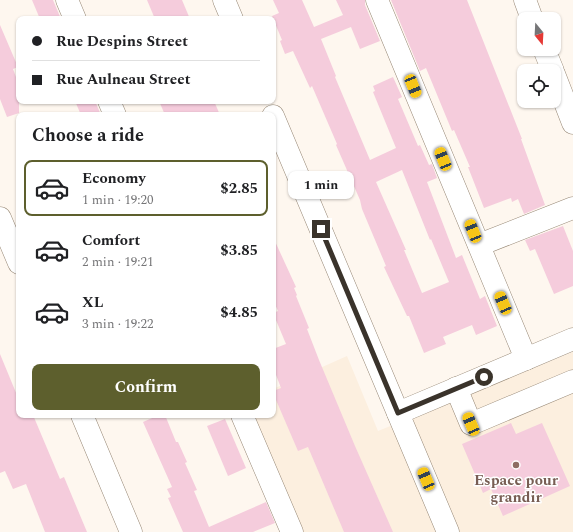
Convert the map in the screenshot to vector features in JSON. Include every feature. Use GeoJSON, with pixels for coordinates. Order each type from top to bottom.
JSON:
{"type":"FeatureCollection","features":[{"type":"Feature","properties":{"kind":"street"},"geometry":{"type":"LineString","coordinates":[[67,0],[74,16]]}},
{"type":"Feature","properties":{"kind":"street"},"geometry":{"type":"LineString","coordinates":[[224,0],[231,16]]}},
{"type":"Feature","properties":{"kind":"street"},"geometry":{"type":"LineString","coordinates":[[377,0],[526,359]]}},
{"type":"Feature","properties":{"kind":"street"},"geometry":{"type":"LineString","coordinates":[[525,0],[529,12]]}},
{"type":"Feature","properties":{"kind":"street"},"geometry":{"type":"LineString","coordinates":[[561,92],[573,123]]}},
{"type":"Feature","properties":{"kind":"street"},"geometry":{"type":"LineString","coordinates":[[276,122],[448,532]]}},
{"type":"Feature","properties":{"kind":"street"},"geometry":{"type":"LineString","coordinates":[[479,245],[573,208]]}},
{"type":"Feature","properties":{"kind":"street"},"geometry":{"type":"LineString","coordinates":[[0,218],[16,256]]}},
{"type":"Feature","properties":{"kind":"street"},"geometry":{"type":"LineString","coordinates":[[398,413],[573,339]]}},
{"type":"Feature","properties":{"kind":"street"},"geometry":{"type":"LineString","coordinates":[[456,388],[471,424],[573,381]]}},
{"type":"Feature","properties":{"kind":"street"},"geometry":{"type":"LineString","coordinates":[[83,418],[131,532]]}},
{"type":"Feature","properties":{"kind":"street"},"geometry":{"type":"LineString","coordinates":[[243,418],[292,532]]}},
{"type":"Feature","properties":{"kind":"shaded area"},"geometry":{"type":"Polygon","coordinates":[[[573,352],[573,532],[294,532],[246,418],[276,418],[276,388],[347,356],[378,431],[573,352]]]}},
{"type":"Feature","properties":{"kind":"building"},"geometry":{"type":"Polygon","coordinates":[[[32,0],[53,0],[60,16],[39,16],[32,0]]]}},
{"type":"Feature","properties":{"kind":"building"},"geometry":{"type":"Polygon","coordinates":[[[147,0],[182,0],[189,16],[154,16],[147,0]]]}},
{"type":"Feature","properties":{"kind":"building"},"geometry":{"type":"Polygon","coordinates":[[[273,0],[302,0],[314,27],[343,15],[336,0],[365,0],[365,5],[380,41],[360,49],[351,27],[321,39],[336,76],[335,77],[370,160],[396,148],[373,92],[375,91],[373,86],[393,77],[402,97],[398,99],[418,146],[420,145],[429,165],[432,164],[437,178],[427,182],[456,258],[462,255],[480,299],[485,296],[497,326],[476,335],[472,325],[443,337],[446,344],[424,353],[409,316],[407,316],[384,267],[386,266],[362,209],[360,200],[312,86],[310,88],[293,51],[285,54],[280,41],[282,40],[276,26],[276,16],[272,16],[279,13],[273,0]],[[402,170],[376,182],[406,250],[404,250],[422,293],[449,282],[431,239],[430,240],[402,170]]]}},
{"type":"Feature","properties":{"kind":"building"},"geometry":{"type":"Polygon","coordinates":[[[391,0],[467,0],[522,139],[545,205],[524,214],[518,199],[512,202],[511,198],[484,208],[468,167],[470,167],[454,130],[452,131],[426,68],[420,71],[391,0]]]}},
{"type":"Feature","properties":{"kind":"building"},"geometry":{"type":"Polygon","coordinates":[[[0,25],[16,62],[16,68],[13,69],[16,77],[16,104],[19,104],[19,112],[7,117],[0,99],[0,25]]]}},
{"type":"Feature","properties":{"kind":"building"},"geometry":{"type":"Polygon","coordinates":[[[76,104],[96,104],[100,112],[80,112],[76,104]]]}},
{"type":"Feature","properties":{"kind":"building"},"geometry":{"type":"Polygon","coordinates":[[[160,104],[215,104],[219,112],[164,112],[160,104]]]}},
{"type":"Feature","properties":{"kind":"building"},"geometry":{"type":"Polygon","coordinates":[[[563,226],[573,251],[573,286],[554,294],[535,249],[530,251],[525,240],[563,226]]]}},
{"type":"Feature","properties":{"kind":"building"},"geometry":{"type":"Polygon","coordinates":[[[276,244],[296,287],[294,288],[297,295],[296,296],[309,328],[307,329],[319,360],[393,532],[344,532],[308,447],[298,451],[276,400],[276,390],[281,388],[276,375],[276,348],[286,344],[276,320],[276,312],[278,311],[276,307],[276,244]]]}},
{"type":"Feature","properties":{"kind":"building"},"geometry":{"type":"Polygon","coordinates":[[[0,354],[16,393],[16,418],[34,418],[60,479],[64,477],[87,532],[45,532],[26,484],[13,489],[5,471],[0,473],[0,354]]]}},
{"type":"Feature","properties":{"kind":"building"},"geometry":{"type":"Polygon","coordinates":[[[152,418],[166,418],[176,442],[178,442],[187,462],[185,463],[197,490],[194,491],[209,527],[266,502],[275,523],[253,532],[183,532],[168,498],[171,497],[167,489],[172,487],[143,422],[152,418]]]}},
{"type":"Feature","properties":{"kind":"building"},"geometry":{"type":"Polygon","coordinates":[[[225,419],[246,468],[228,476],[207,426],[225,419]]]}},
{"type":"Feature","properties":{"kind":"building","name":"Espace pour grandir"},"geometry":{"type":"Polygon","coordinates":[[[511,423],[516,434],[542,423],[570,486],[503,516],[491,489],[483,493],[462,444],[511,423]]]}},
{"type":"Feature","properties":{"kind":"place","name":"Espace pour grandir"},"geometry":{"type":"Point","coordinates":[516,465]}},
{"type":"Feature","properties":{"kind":"route"},"geometry":{"type":"LineString","coordinates":[[321,229],[398,413],[484,377]]}}]}
